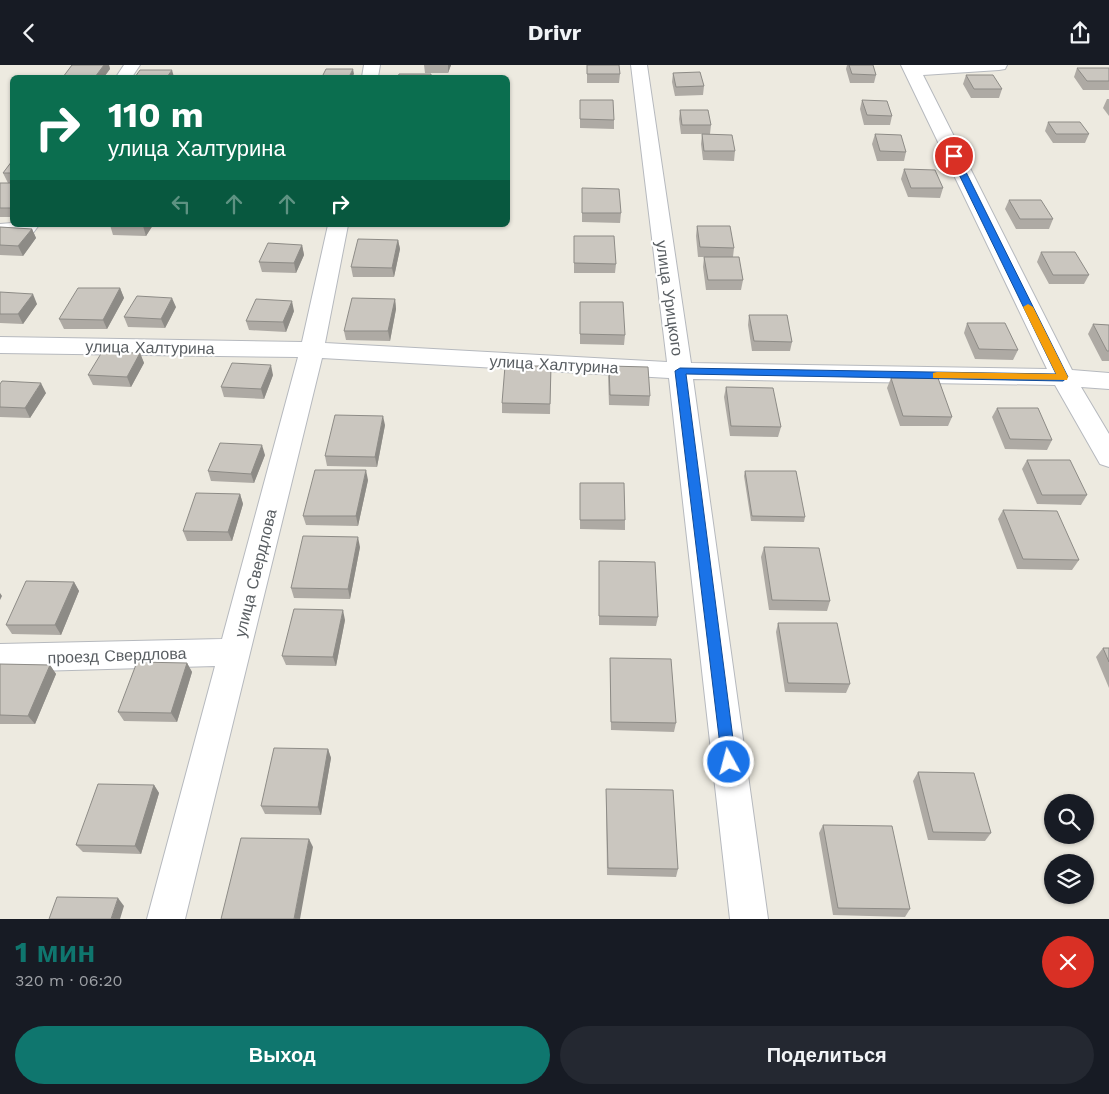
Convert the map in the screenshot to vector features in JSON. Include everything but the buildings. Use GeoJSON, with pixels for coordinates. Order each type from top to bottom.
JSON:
{"type":"FeatureCollection","features":[{"type":"Feature","properties":{"kind":"street","name":"улица Урицкого"},"geometry":{"type":"LineString","coordinates":[[638,65],[680,371],[749,919]]}},
{"type":"Feature","properties":{"kind":"street"},"geometry":{"type":"LineString","coordinates":[[998,65],[910,68],[1063,377],[1109,457]]}},
{"type":"Feature","properties":{"kind":"street"},"geometry":{"type":"LineString","coordinates":[[0,229],[26,229],[28,227]]}},
{"type":"Feature","properties":{"kind":"street","name":"улица Свердлова"},"geometry":{"type":"LineString","coordinates":[[166,919],[312,350],[338,227]]}},
{"type":"Feature","properties":{"kind":"street","name":"улица Халтурина"},"geometry":{"type":"LineString","coordinates":[[0,345],[312,350],[680,371],[1063,377],[1109,381]]}},
{"type":"Feature","properties":{"kind":"street","name":"проезд Свердлова"},"geometry":{"type":"LineString","coordinates":[[0,659],[234,652]]}},
{"type":"Feature","properties":{"kind":"slow traffic"},"geometry":{"type":"LineString","coordinates":[[937,375],[1063,377],[1028,307]]}},
{"type":"Feature","properties":{"kind":"route"},"geometry":{"type":"LineString","coordinates":[[729,762],[680,371],[1063,377],[954,156]]}}]}
